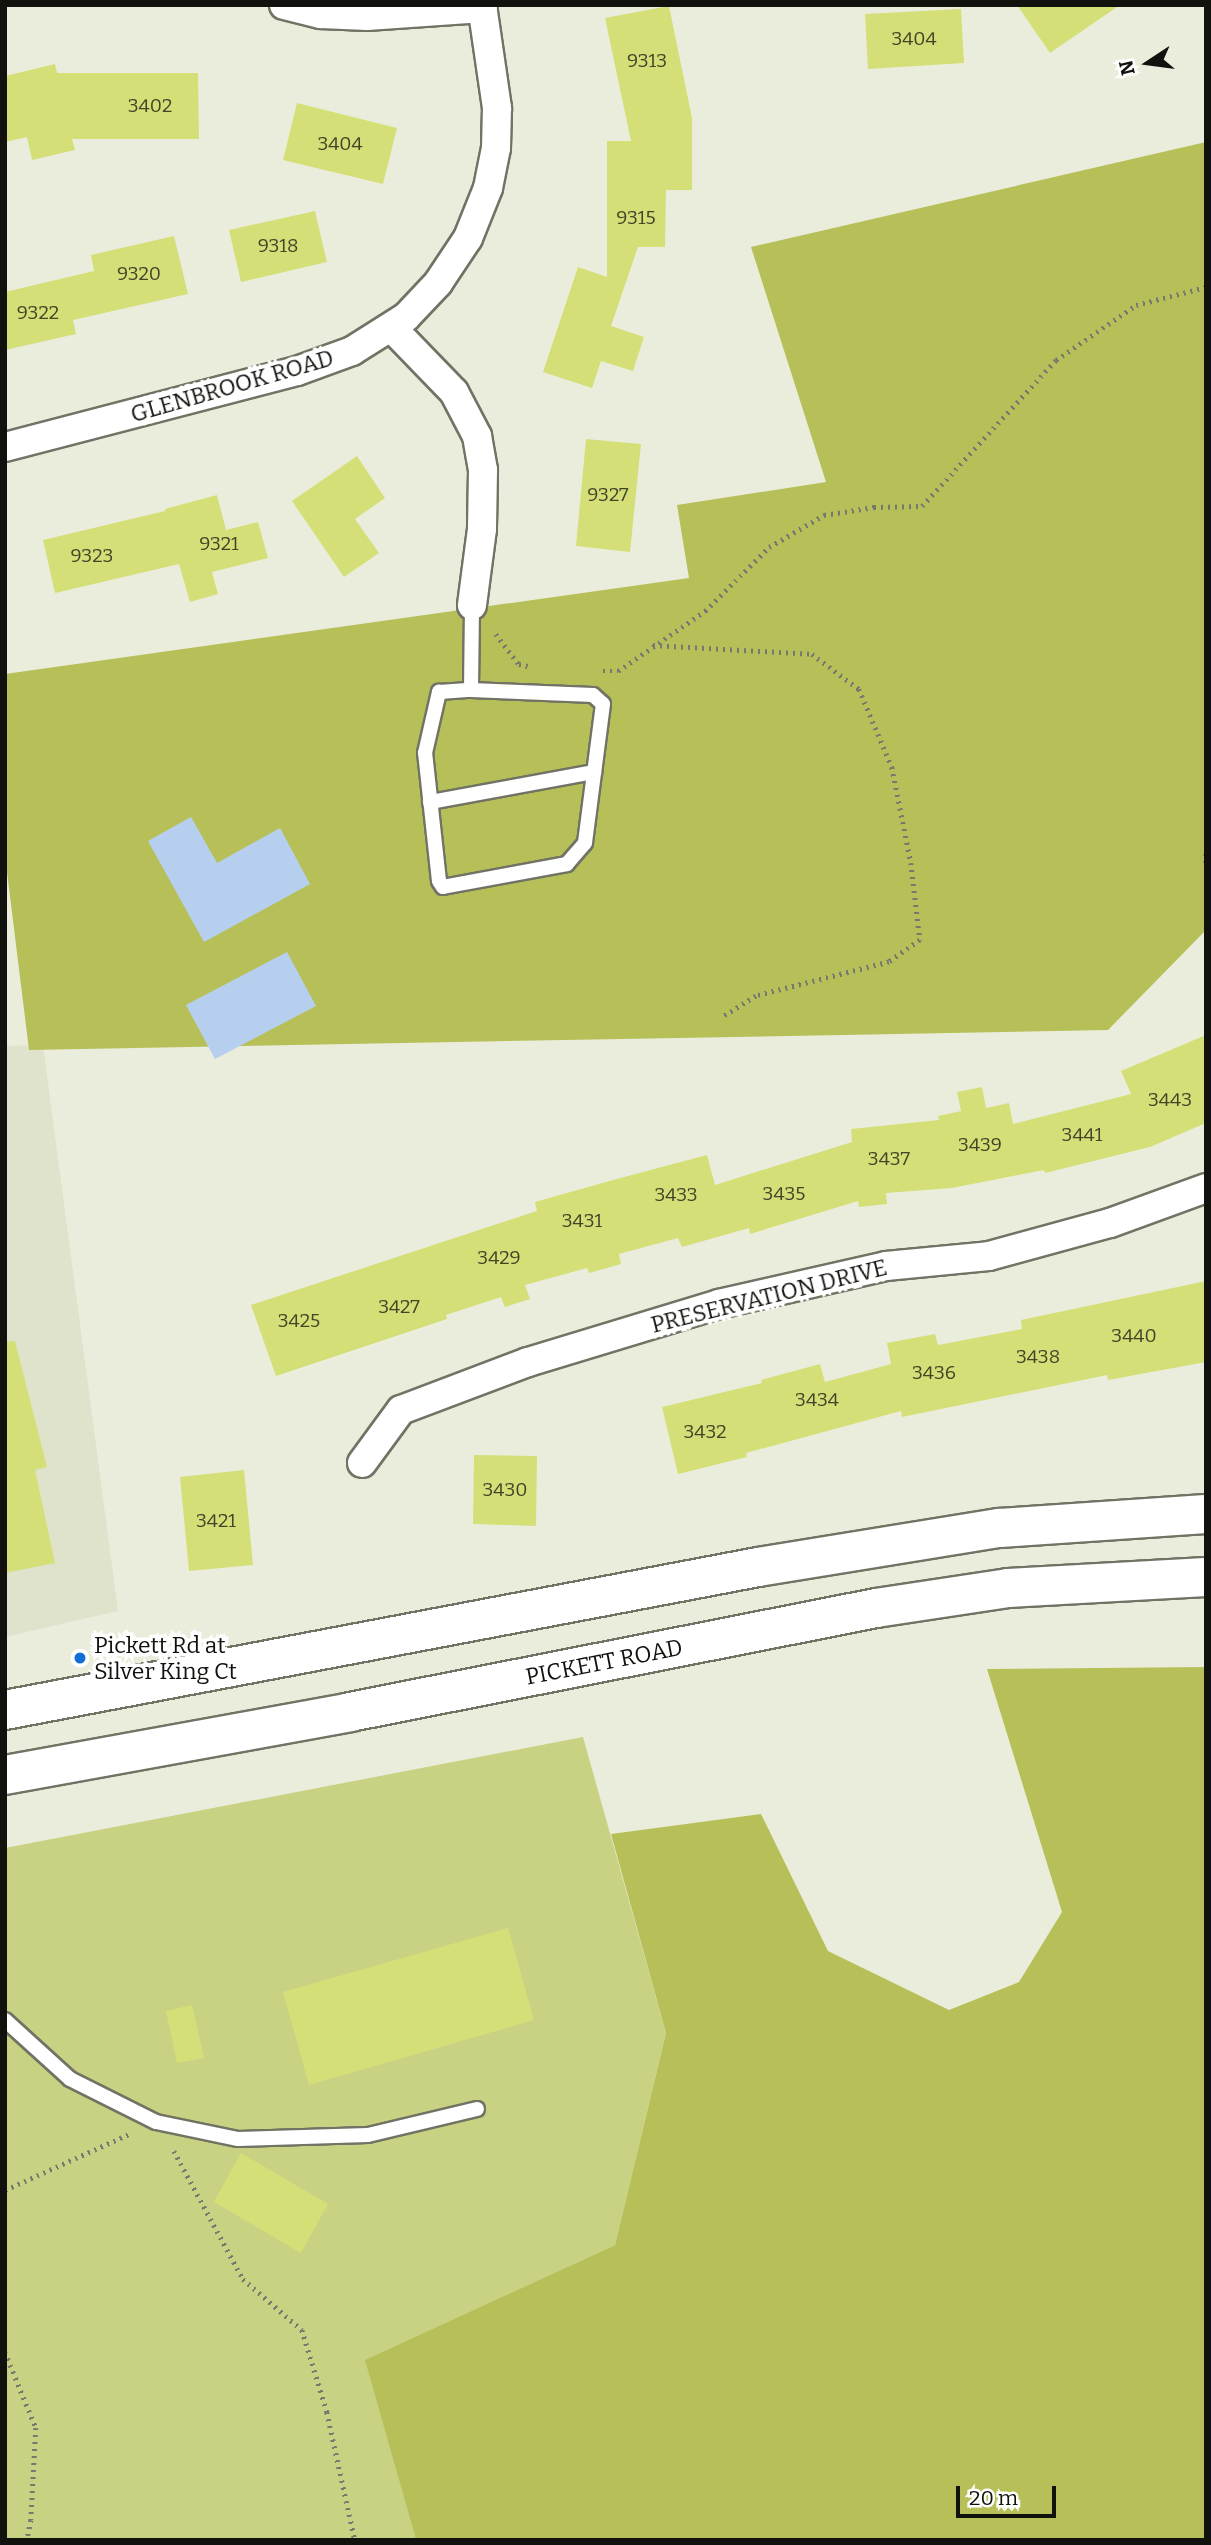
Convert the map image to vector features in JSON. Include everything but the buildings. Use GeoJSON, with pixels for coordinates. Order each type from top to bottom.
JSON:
{"type":"FeatureCollection","features":[{"type":"Feature","properties":{"kind":"main road"},"geometry":{"type":"LineString","coordinates":[[5,1710],[799,1560],[1000,1528],[1206,1514]]}},
{"type":"Feature","properties":{"kind":"main road","name":"PICKETT ROAD"},"geometry":{"type":"LineString","coordinates":[[5,1775],[363,1709],[876,1608],[1008,1588],[1206,1577]]}},
{"type":"Feature","properties":{"kind":"street"},"geometry":{"type":"LineString","coordinates":[[284,5],[321,14],[368,16],[483,7]]}},
{"type":"Feature","properties":{"kind":"street","name":"GLENBROOK ROAD"},"geometry":{"type":"LineString","coordinates":[[5,447],[297,371],[352,351],[406,317],[438,283],[468,238],[488,188],[496,148],[497,108],[483,7]]}},
{"type":"Feature","properties":{"kind":"street"},"geometry":{"type":"LineString","coordinates":[[392,328],[453,392],[477,436],[483,470],[482,529],[472,605]]}},
{"type":"Feature","properties":{"kind":"street","name":"PRESERVATION DRIVE"},"geometry":{"type":"LineString","coordinates":[[362,1463],[401,1410],[528,1363],[733,1301],[886,1266],[989,1256],[1110,1223],[1206,1188]]}},
{"type":"Feature","properties":{"kind":"lane"},"geometry":{"type":"LineString","coordinates":[[471,690],[472,605]]}},
{"type":"Feature","properties":{"kind":"lane"},"geometry":{"type":"LineString","coordinates":[[471,690],[593,695],[603,704],[594,772],[584,844],[567,864],[443,887],[439,881],[425,752],[439,692],[471,690]]}},
{"type":"Feature","properties":{"kind":"lane"},"geometry":{"type":"LineString","coordinates":[[430,802],[594,772]]}},
{"type":"Feature","properties":{"kind":"lane"},"geometry":{"type":"LineString","coordinates":[[5,2020],[70,2078],[156,2122],[238,2139],[368,2135],[477,2109]]}},
{"type":"Feature","properties":{"kind":"path"},"geometry":{"type":"LineString","coordinates":[[594,672],[618,671],[705,611],[769,547],[824,516],[874,506],[922,506],[1056,359],[1136,305],[1206,287]]}},
{"type":"Feature","properties":{"kind":"path"},"geometry":{"type":"LineString","coordinates":[[472,605],[519,664],[532,667]]}},
{"type":"Feature","properties":{"kind":"path"},"geometry":{"type":"LineString","coordinates":[[653,645],[812,654],[859,689],[892,767],[911,863],[920,940],[889,962],[756,996],[721,1018]]}},
{"type":"Feature","properties":{"kind":"path"},"geometry":{"type":"LineString","coordinates":[[1206,854],[1206,868]]}},
{"type":"Feature","properties":{"kind":"path"},"geometry":{"type":"LineString","coordinates":[[5,2190],[156,2122],[194,2184],[243,2279],[302,2330],[327,2412],[355,2540]]}},
{"type":"Feature","properties":{"kind":"path"},"geometry":{"type":"LineString","coordinates":[[5,2352],[36,2428],[27,2540]]}},
{"type":"Feature","properties":{"kind":"shaded area"},"geometry":{"type":"Polygon","coordinates":[[[43,1045],[118,1611],[5,1637],[5,1046],[43,1045]]]}},
{"type":"Feature","properties":{"kind":"green space"},"geometry":{"type":"Polygon","coordinates":[[[1206,142],[1206,930],[1108,1030],[29,1050],[5,856],[5,674],[689,578],[677,505],[826,482],[751,247],[1206,142]]]}},
{"type":"Feature","properties":{"kind":"green space"},"geometry":{"type":"Polygon","coordinates":[[[1206,1667],[1206,2540],[416,2540],[365,2360],[615,2245],[666,2033],[611,1834],[761,1814],[828,1951],[949,2010],[1019,1982],[1062,1912],[987,1669],[1206,1667]]]}},
{"type":"Feature","properties":{"kind":"green space"},"geometry":{"type":"Polygon","coordinates":[[[583,1737],[666,2033],[615,2245],[366,2360],[416,2540],[5,2540],[5,1848],[583,1737]]]}},
{"type":"Feature","properties":{"kind":"water"},"geometry":{"type":"Polygon","coordinates":[[[191,817],[217,863],[280,828],[310,884],[204,942],[148,841],[191,817]]]}},
{"type":"Feature","properties":{"kind":"water"},"geometry":{"type":"Polygon","coordinates":[[[287,952],[316,1006],[215,1059],[186,1005],[287,952]]]}},
{"type":"Feature","properties":{"kind":"place","name":"Pickett Rd at Silver King Ct"},"geometry":{"type":"Point","coordinates":[80,1658]}}]}
